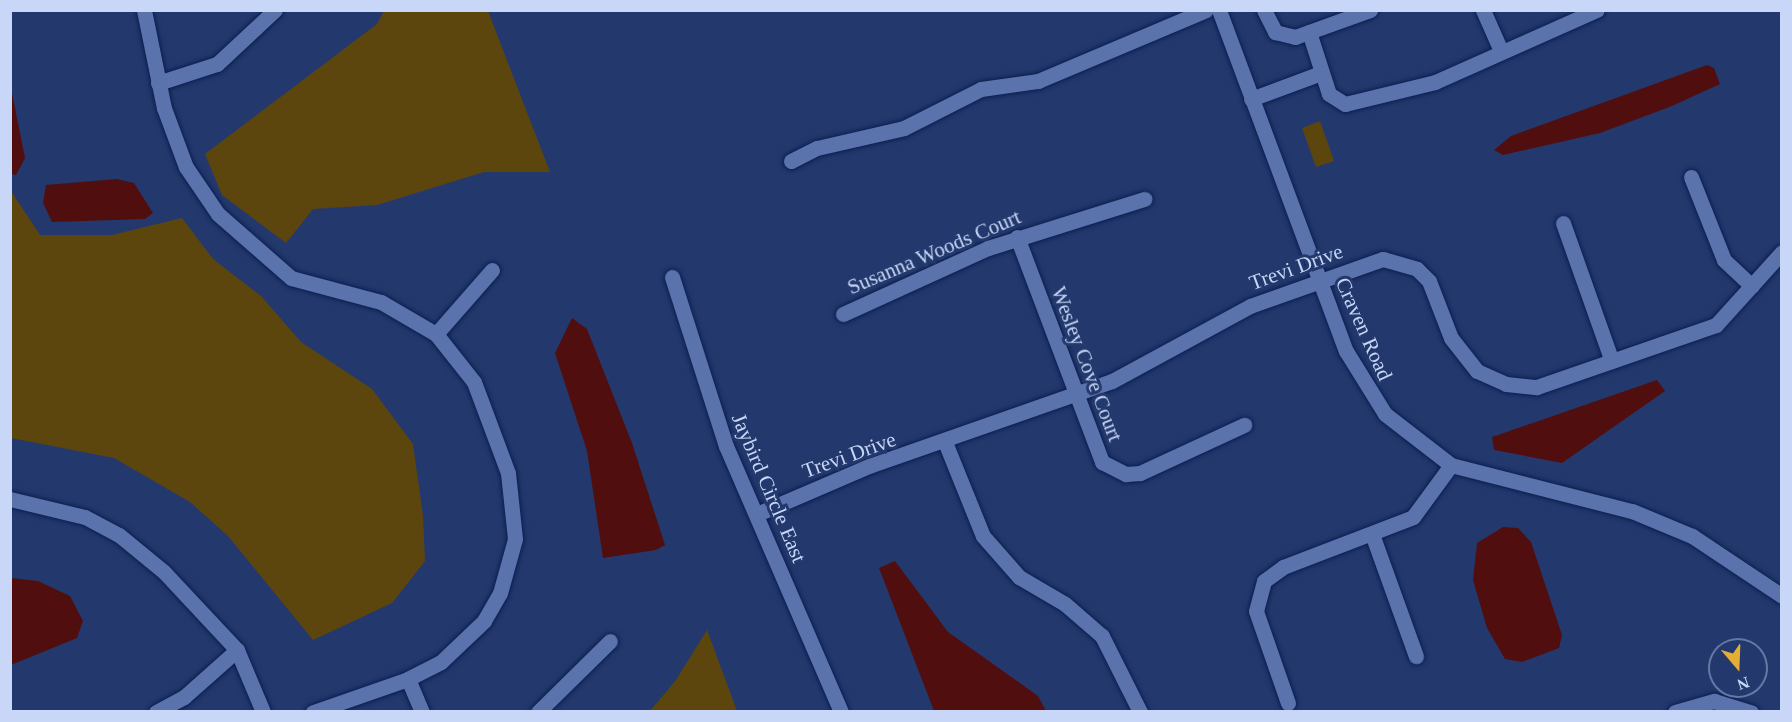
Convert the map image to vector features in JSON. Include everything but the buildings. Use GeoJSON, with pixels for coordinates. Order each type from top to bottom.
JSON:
{"type":"FeatureCollection","features":[{"type":"Feature","properties":{"kind":"street"},"geometry":{"type":"LineString","coordinates":[[144,10],[158,83],[186,167],[218,214],[266,261],[321,290],[381,302],[436,334],[474,382],[508,473],[516,510],[511,560],[483,621],[441,662],[408,679],[313,711]]}},
{"type":"Feature","properties":{"kind":"street"},"geometry":{"type":"LineString","coordinates":[[158,83],[217,64],[275,10]]}},
{"type":"Feature","properties":{"kind":"street"},"geometry":{"type":"LineString","coordinates":[[791,161],[817,148],[904,128],[981,89],[1038,81],[1206,10]]}},
{"type":"Feature","properties":{"kind":"street","name":"Craven Road"},"geometry":{"type":"LineString","coordinates":[[1219,10],[1318,280],[1370,395],[1412,438],[1452,465],[1632,511],[1692,536],[1782,596]]}},
{"type":"Feature","properties":{"kind":"street"},"geometry":{"type":"LineString","coordinates":[[1264,10],[1275,32],[1284,36],[1309,32],[1370,10]]}},
{"type":"Feature","properties":{"kind":"street"},"geometry":{"type":"LineString","coordinates":[[1483,10],[1502,51]]}},
{"type":"Feature","properties":{"kind":"street"},"geometry":{"type":"LineString","coordinates":[[1309,32],[1321,73],[1337,102],[1357,103],[1436,82],[1597,10]]}},
{"type":"Feature","properties":{"kind":"street"},"geometry":{"type":"LineString","coordinates":[[1251,99],[1321,73]]}},
{"type":"Feature","properties":{"kind":"street"},"geometry":{"type":"LineString","coordinates":[[1691,177],[1717,248],[1752,286]]}},
{"type":"Feature","properties":{"kind":"street","name":"Susanna Woods Court"},"geometry":{"type":"LineString","coordinates":[[843,314],[1017,237],[1144,199]]}},
{"type":"Feature","properties":{"kind":"street"},"geometry":{"type":"LineString","coordinates":[[1563,224],[1612,361]]}},
{"type":"Feature","properties":{"kind":"street","name":"Wesley Cove Court"},"geometry":{"type":"LineString","coordinates":[[1017,237],[1094,450],[1102,462],[1126,474],[1152,470],[1244,425]]}},
{"type":"Feature","properties":{"kind":"street","name":"Trevi Drive"},"geometry":{"type":"LineString","coordinates":[[757,514],[869,466],[1074,397],[1140,367],[1210,325],[1318,280],[1383,259],[1417,269],[1436,293],[1458,350],[1477,371],[1506,384],[1537,387],[1716,325],[1782,252]]}},
{"type":"Feature","properties":{"kind":"street"},"geometry":{"type":"LineString","coordinates":[[436,334],[492,270]]}},
{"type":"Feature","properties":{"kind":"street","name":"Jaybird Circle East"},"geometry":{"type":"LineString","coordinates":[[672,277],[711,404],[841,711]]}},
{"type":"Feature","properties":{"kind":"street"},"geometry":{"type":"LineString","coordinates":[[945,442],[982,536],[1019,577],[1065,604],[1102,636],[1140,711]]}},
{"type":"Feature","properties":{"kind":"street"},"geometry":{"type":"LineString","coordinates":[[1288,703],[1258,620],[1258,591],[1283,567],[1413,517],[1452,465]]}},
{"type":"Feature","properties":{"kind":"street"},"geometry":{"type":"LineString","coordinates":[[10,499],[54,506],[120,535],[220,627],[237,650],[263,711]]}},
{"type":"Feature","properties":{"kind":"street"},"geometry":{"type":"LineString","coordinates":[[1372,534],[1416,656]]}},
{"type":"Feature","properties":{"kind":"street"},"geometry":{"type":"LineString","coordinates":[[538,711],[610,641]]}},
{"type":"Feature","properties":{"kind":"street"},"geometry":{"type":"LineString","coordinates":[[156,711],[184,697],[237,650]]}},
{"type":"Feature","properties":{"kind":"street"},"geometry":{"type":"LineString","coordinates":[[408,679],[422,711]]}},
{"type":"Feature","properties":{"kind":"street"},"geometry":{"type":"LineString","coordinates":[[1675,711],[1726,702],[1750,711]]}},
{"type":"Feature","properties":{"kind":"shaded area"},"geometry":{"type":"Polygon","coordinates":[[[384,11],[488,11],[550,172],[484,172],[377,205],[313,209],[286,243],[222,195],[205,154],[377,24],[384,11]]]}},
{"type":"Feature","properties":{"kind":"shaded area"},"geometry":{"type":"Polygon","coordinates":[[[1707,65],[1714,68],[1720,84],[1672,106],[1600,133],[1503,155],[1494,150],[1511,136],[1707,65]]]}},
{"type":"Feature","properties":{"kind":"shaded area"},"geometry":{"type":"Polygon","coordinates":[[[11,88],[25,158],[16,175],[11,174],[11,88]]]}},
{"type":"Feature","properties":{"kind":"shaded area"},"geometry":{"type":"Polygon","coordinates":[[[1320,121],[1334,161],[1316,167],[1302,128],[1320,121]]]}},
{"type":"Feature","properties":{"kind":"shaded area"},"geometry":{"type":"Polygon","coordinates":[[[117,179],[134,183],[153,213],[145,219],[52,222],[43,203],[46,185],[117,179]]]}},
{"type":"Feature","properties":{"kind":"shaded area"},"geometry":{"type":"Polygon","coordinates":[[[11,191],[40,235],[112,235],[182,218],[213,259],[261,296],[301,342],[372,389],[413,444],[423,516],[425,561],[392,603],[313,640],[228,536],[190,502],[114,458],[11,438],[11,191]]]}},
{"type":"Feature","properties":{"kind":"shaded area"},"geometry":{"type":"Polygon","coordinates":[[[572,318],[587,329],[632,443],[665,545],[656,550],[603,558],[587,451],[555,353],[572,318]]]}},
{"type":"Feature","properties":{"kind":"shaded area"},"geometry":{"type":"Polygon","coordinates":[[[1657,380],[1665,391],[1562,463],[1494,450],[1492,437],[1657,380]]]}},
{"type":"Feature","properties":{"kind":"shaded area"},"geometry":{"type":"Polygon","coordinates":[[[1503,527],[1518,528],[1531,542],[1562,635],[1559,648],[1522,662],[1505,659],[1487,628],[1473,580],[1477,543],[1503,527]]]}},
{"type":"Feature","properties":{"kind":"shaded area"},"geometry":{"type":"Polygon","coordinates":[[[895,561],[948,632],[1038,696],[1046,711],[934,711],[879,568],[895,561]]]}},
{"type":"Feature","properties":{"kind":"shaded area"},"geometry":{"type":"Polygon","coordinates":[[[11,578],[38,581],[70,596],[83,621],[77,638],[11,665],[11,578]]]}},
{"type":"Feature","properties":{"kind":"shaded area"},"geometry":{"type":"Polygon","coordinates":[[[707,630],[737,711],[650,711],[676,680],[707,630]]]}}]}
